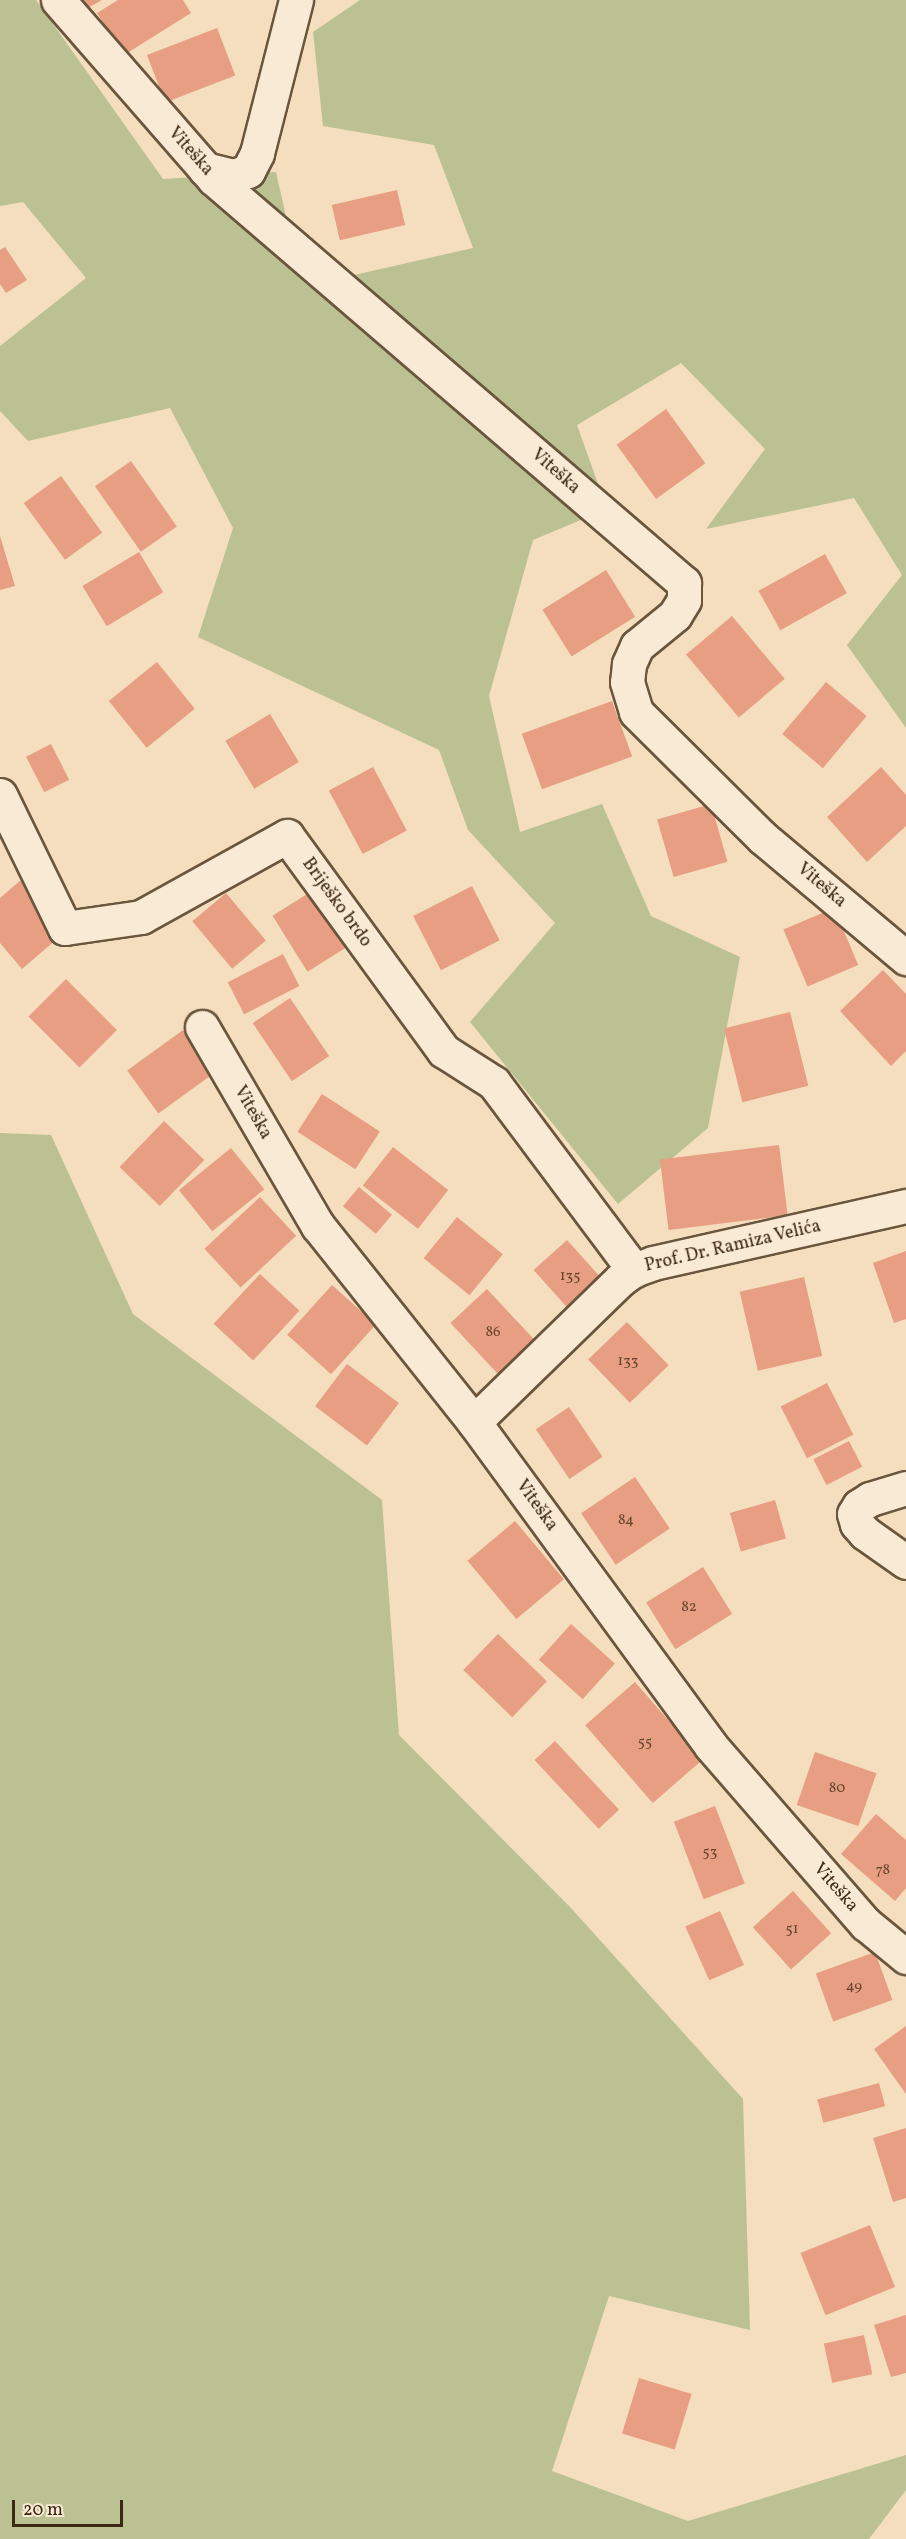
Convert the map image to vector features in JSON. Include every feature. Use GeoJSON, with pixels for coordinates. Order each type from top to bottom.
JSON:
{"type":"FeatureCollection","features":[{"type":"Feature","properties":{"kind":"street","name":"Viteška"},"geometry":{"type":"LineString","coordinates":[[58,0],[205,169],[684,584],[684,600],[675,615],[638,646],[629,664],[627,682],[636,712],[763,838],[906,958]]}},
{"type":"Feature","properties":{"kind":"street"},"geometry":{"type":"LineString","coordinates":[[205,169],[234,176],[248,171],[257,153],[296,0]]}},
{"type":"Feature","properties":{"kind":"street","name":"Briješko brdo"},"geometry":{"type":"LineString","coordinates":[[0,795],[65,928],[141,917],[287,836],[444,1051],[494,1083],[634,1270]]}},
{"type":"Feature","properties":{"kind":"street","name":"Viteška"},"geometry":{"type":"LineString","coordinates":[[202,1027],[318,1226],[474,1422],[711,1746],[866,1924],[906,1957]]}},
{"type":"Feature","properties":{"kind":"street","name":"Prof. Dr. Ramiza Velića"},"geometry":{"type":"LineString","coordinates":[[474,1422],[620,1280],[634,1270],[653,1263],[906,1206]]}},
{"type":"Feature","properties":{"kind":"street"},"geometry":{"type":"LineString","coordinates":[[906,1488],[870,1499],[859,1506],[854,1514],[857,1524],[865,1533],[906,1562]]}},
{"type":"Feature","properties":{"kind":"green space"},"geometry":{"type":"Polygon","coordinates":[[[0,0],[36,0],[163,179],[276,172],[296,261],[341,278],[473,248],[434,145],[323,126],[313,32],[360,0],[906,0],[906,728],[847,645],[902,575],[854,498],[706,529],[765,449],[681,363],[577,425],[607,509],[533,540],[489,696],[520,832],[602,804],[651,916],[740,957],[708,1128],[618,1204],[470,1022],[555,923],[468,830],[439,750],[198,637],[233,528],[170,408],[28,441],[0,411],[0,346],[86,278],[23,202],[0,206],[0,0]]]}},
{"type":"Feature","properties":{"kind":"green space"},"geometry":{"type":"Polygon","coordinates":[[[0,1133],[51,1135],[133,1314],[382,1500],[399,1735],[571,1908],[743,2099],[750,2330],[609,2296],[552,2471],[688,2521],[906,2455],[906,2490],[869,2539],[0,2539],[0,1133]]]}},
{"type":"Feature","properties":{"kind":"building"},"geometry":{"type":"Polygon","coordinates":[[[81,0],[102,0],[86,9],[81,0]]]}},
{"type":"Feature","properties":{"kind":"building"},"geometry":{"type":"Polygon","coordinates":[[[118,0],[183,0],[191,13],[124,55],[97,13],[118,0]]]}},
{"type":"Feature","properties":{"kind":"building"},"geometry":{"type":"Polygon","coordinates":[[[217,28],[235,76],[165,102],[147,55],[217,28]]]}},
{"type":"Feature","properties":{"kind":"building"},"geometry":{"type":"Polygon","coordinates":[[[397,190],[405,225],[340,240],[332,205],[397,190]]]}},
{"type":"Feature","properties":{"kind":"building"},"geometry":{"type":"Polygon","coordinates":[[[5,247],[27,280],[6,293],[0,284],[0,250],[5,247]]]}},
{"type":"Feature","properties":{"kind":"building"},"geometry":{"type":"Polygon","coordinates":[[[666,409],[705,463],[656,499],[617,445],[666,409]]]}},
{"type":"Feature","properties":{"kind":"building"},"geometry":{"type":"Polygon","coordinates":[[[131,461],[177,527],[141,552],[95,486],[131,461]]]}},
{"type":"Feature","properties":{"kind":"building"},"geometry":{"type":"Polygon","coordinates":[[[61,476],[102,533],[65,560],[24,503],[61,476]]]}},
{"type":"Feature","properties":{"kind":"building"},"geometry":{"type":"Polygon","coordinates":[[[0,536],[15,586],[0,590],[0,536]]]}},
{"type":"Feature","properties":{"kind":"building"},"geometry":{"type":"Polygon","coordinates":[[[139,552],[163,592],[107,626],[82,586],[139,552]]]}},
{"type":"Feature","properties":{"kind":"building"},"geometry":{"type":"Polygon","coordinates":[[[825,554],[847,593],[780,630],[759,591],[825,554]]]}},
{"type":"Feature","properties":{"kind":"building"},"geometry":{"type":"Polygon","coordinates":[[[606,570],[635,617],[572,656],[542,610],[606,570]]]}},
{"type":"Feature","properties":{"kind":"building"},"geometry":{"type":"Polygon","coordinates":[[[732,616],[785,679],[739,717],[686,655],[732,616]]]}},
{"type":"Feature","properties":{"kind":"building"},"geometry":{"type":"Polygon","coordinates":[[[157,662],[195,709],[147,748],[109,701],[157,662]]]}},
{"type":"Feature","properties":{"kind":"building"},"geometry":{"type":"Polygon","coordinates":[[[826,682],[867,716],[823,768],[782,734],[826,682]]]}},
{"type":"Feature","properties":{"kind":"building"},"geometry":{"type":"Polygon","coordinates":[[[612,701],[632,756],[542,789],[522,734],[612,701]]]}},
{"type":"Feature","properties":{"kind":"building"},"geometry":{"type":"Polygon","coordinates":[[[270,714],[299,762],[254,789],[225,741],[270,714]]]}},
{"type":"Feature","properties":{"kind":"building"},"geometry":{"type":"Polygon","coordinates":[[[51,744],[69,780],[44,792],[26,757],[51,744]]]}},
{"type":"Feature","properties":{"kind":"building"},"geometry":{"type":"Polygon","coordinates":[[[373,767],[407,831],[363,854],[329,790],[373,767]]]}},
{"type":"Feature","properties":{"kind":"building"},"geometry":{"type":"Polygon","coordinates":[[[881,767],[906,795],[906,826],[867,862],[827,817],[881,767]]]}},
{"type":"Feature","properties":{"kind":"building"},"geometry":{"type":"Polygon","coordinates":[[[711,804],[728,862],[674,877],[657,819],[711,804]]]}},
{"type":"Feature","properties":{"kind":"building"},"geometry":{"type":"Polygon","coordinates":[[[21,880],[65,932],[22,969],[0,943],[0,898],[21,880]]]}},
{"type":"Feature","properties":{"kind":"building"},"geometry":{"type":"Polygon","coordinates":[[[320,886],[355,942],[307,972],[273,916],[320,886]]]}},
{"type":"Feature","properties":{"kind":"building"},"geometry":{"type":"Polygon","coordinates":[[[472,886],[500,940],[441,970],[413,916],[472,886]]]}},
{"type":"Feature","properties":{"kind":"building"},"geometry":{"type":"Polygon","coordinates":[[[226,893],[266,940],[232,969],[192,921],[226,893]]]}},
{"type":"Feature","properties":{"kind":"building"},"geometry":{"type":"Polygon","coordinates":[[[834,908],[858,965],[808,987],[783,929],[834,908]]]}},
{"type":"Feature","properties":{"kind":"building"},"geometry":{"type":"Polygon","coordinates":[[[283,954],[299,986],[244,1014],[228,982],[283,954]]]}},
{"type":"Feature","properties":{"kind":"building"},"geometry":{"type":"Polygon","coordinates":[[[883,970],[906,994],[906,1051],[891,1066],[840,1011],[883,970]]]}},
{"type":"Feature","properties":{"kind":"building"},"geometry":{"type":"Polygon","coordinates":[[[66,979],[117,1030],[79,1067],[29,1016],[66,979]]]}},
{"type":"Feature","properties":{"kind":"building"},"geometry":{"type":"Polygon","coordinates":[[[290,998],[329,1056],[292,1081],[253,1023],[290,998]]]}},
{"type":"Feature","properties":{"kind":"building"},"geometry":{"type":"Polygon","coordinates":[[[790,1012],[808,1086],[742,1102],[724,1028],[790,1012]]]}},
{"type":"Feature","properties":{"kind":"building"},"geometry":{"type":"Polygon","coordinates":[[[183,1030],[214,1073],[158,1113],[127,1071],[183,1030]]]}},
{"type":"Feature","properties":{"kind":"building"},"geometry":{"type":"Polygon","coordinates":[[[322,1094],[380,1132],[355,1169],[297,1132],[322,1094]]]}},
{"type":"Feature","properties":{"kind":"building"},"geometry":{"type":"Polygon","coordinates":[[[164,1121],[204,1160],[160,1206],[120,1167],[164,1121]]]}},
{"type":"Feature","properties":{"kind":"building"},"geometry":{"type":"Polygon","coordinates":[[[779,1145],[788,1215],[669,1230],[660,1160],[779,1145]]]}},
{"type":"Feature","properties":{"kind":"building"},"geometry":{"type":"Polygon","coordinates":[[[393,1147],[448,1190],[418,1229],[363,1186],[393,1147]]]}},
{"type":"Feature","properties":{"kind":"building"},"geometry":{"type":"Polygon","coordinates":[[[231,1148],[264,1189],[212,1231],[179,1190],[231,1148]]]}},
{"type":"Feature","properties":{"kind":"building"},"geometry":{"type":"Polygon","coordinates":[[[359,1187],[392,1215],[376,1234],[343,1206],[359,1187]]]}},
{"type":"Feature","properties":{"kind":"building"},"geometry":{"type":"Polygon","coordinates":[[[260,1197],[296,1236],[241,1288],[204,1249],[260,1197]]]}},
{"type":"Feature","properties":{"kind":"building"},"geometry":{"type":"Polygon","coordinates":[[[457,1217],[503,1254],[469,1295],[424,1258],[457,1217]]]}},
{"type":"Feature","properties":{"kind":"building"},"geometry":{"type":"Polygon","coordinates":[[[567,1240],[606,1283],[572,1313],[534,1270],[567,1240]]]}},
{"type":"Feature","properties":{"kind":"building"},"geometry":{"type":"Polygon","coordinates":[[[906,1251],[906,1319],[894,1323],[873,1263],[906,1251]]]}},
{"type":"Feature","properties":{"kind":"building"},"geometry":{"type":"Polygon","coordinates":[[[260,1274],[299,1311],[253,1361],[214,1324],[260,1274]]]}},
{"type":"Feature","properties":{"kind":"building"},"geometry":{"type":"Polygon","coordinates":[[[804,1277],[822,1356],[758,1371],[740,1292],[804,1277]]]}},
{"type":"Feature","properties":{"kind":"building"},"geometry":{"type":"Polygon","coordinates":[[[332,1285],[376,1324],[331,1374],[287,1335],[332,1285]]]}},
{"type":"Feature","properties":{"kind":"building"},"geometry":{"type":"Polygon","coordinates":[[[487,1289],[537,1343],[501,1377],[450,1323],[487,1289]]]}},
{"type":"Feature","properties":{"kind":"building"},"geometry":{"type":"Polygon","coordinates":[[[627,1322],[669,1365],[630,1403],[588,1360],[627,1322]]]}},
{"type":"Feature","properties":{"kind":"building"},"geometry":{"type":"Polygon","coordinates":[[[347,1364],[399,1403],[367,1445],[315,1406],[347,1364]]]}},
{"type":"Feature","properties":{"kind":"building"},"geometry":{"type":"Polygon","coordinates":[[[827,1383],[853,1435],[807,1458],[781,1407],[827,1383]]]}},
{"type":"Feature","properties":{"kind":"building"},"geometry":{"type":"Polygon","coordinates":[[[569,1407],[603,1457],[569,1479],[536,1429],[569,1407]]]}},
{"type":"Feature","properties":{"kind":"building"},"geometry":{"type":"Polygon","coordinates":[[[849,1441],[862,1467],[827,1485],[813,1459],[849,1441]]]}},
{"type":"Feature","properties":{"kind":"building"},"geometry":{"type":"Polygon","coordinates":[[[635,1477],[670,1528],[616,1565],[581,1513],[635,1477]]]}},
{"type":"Feature","properties":{"kind":"building"},"geometry":{"type":"Polygon","coordinates":[[[775,1500],[786,1538],[741,1551],[730,1513],[775,1500]]]}},
{"type":"Feature","properties":{"kind":"building"},"geometry":{"type":"Polygon","coordinates":[[[515,1521],[564,1579],[516,1619],[468,1561],[515,1521]]]}},
{"type":"Feature","properties":{"kind":"building"},"geometry":{"type":"Polygon","coordinates":[[[703,1567],[732,1614],[675,1649],[646,1603],[703,1567]]]}},
{"type":"Feature","properties":{"kind":"building"},"geometry":{"type":"Polygon","coordinates":[[[571,1624],[615,1663],[583,1699],[539,1660],[571,1624]]]}},
{"type":"Feature","properties":{"kind":"building"},"geometry":{"type":"Polygon","coordinates":[[[498,1634],[547,1681],[512,1717],[463,1670],[498,1634]]]}},
{"type":"Feature","properties":{"kind":"building"},"geometry":{"type":"Polygon","coordinates":[[[635,1682],[703,1760],[653,1803],[585,1725],[635,1682]]]}},
{"type":"Feature","properties":{"kind":"building"},"geometry":{"type":"Polygon","coordinates":[[[555,1741],[619,1810],[599,1829],[535,1760],[555,1741]]]}},
{"type":"Feature","properties":{"kind":"building"},"geometry":{"type":"Polygon","coordinates":[[[815,1752],[876,1773],[858,1826],[797,1805],[815,1752]]]}},
{"type":"Feature","properties":{"kind":"building"},"geometry":{"type":"Polygon","coordinates":[[[715,1806],[745,1883],[704,1899],[674,1822],[715,1806]]]}},
{"type":"Feature","properties":{"kind":"building"},"geometry":{"type":"Polygon","coordinates":[[[876,1814],[906,1840],[906,1888],[895,1901],[841,1854],[876,1814]]]}},
{"type":"Feature","properties":{"kind":"building"},"geometry":{"type":"Polygon","coordinates":[[[793,1891],[831,1933],[791,1969],[753,1927],[793,1891]]]}},
{"type":"Feature","properties":{"kind":"building"},"geometry":{"type":"Polygon","coordinates":[[[720,1911],[744,1965],[709,1980],[685,1926],[720,1911]]]}},
{"type":"Feature","properties":{"kind":"building"},"geometry":{"type":"Polygon","coordinates":[[[875,1952],[892,2000],[833,2021],[816,1974],[875,1952]]]}},
{"type":"Feature","properties":{"kind":"building"},"geometry":{"type":"Polygon","coordinates":[[[906,2026],[906,2094],[874,2049],[906,2026]]]}},
{"type":"Feature","properties":{"kind":"building"},"geometry":{"type":"Polygon","coordinates":[[[879,2083],[885,2106],[823,2123],[817,2100],[879,2083]]]}},
{"type":"Feature","properties":{"kind":"building"},"geometry":{"type":"Polygon","coordinates":[[[906,2128],[906,2198],[893,2202],[873,2138],[906,2128]]]}},
{"type":"Feature","properties":{"kind":"building"},"geometry":{"type":"Polygon","coordinates":[[[870,2225],[895,2287],[826,2315],[800,2253],[870,2225]]]}},
{"type":"Feature","properties":{"kind":"building"},"geometry":{"type":"Polygon","coordinates":[[[906,2315],[906,2373],[891,2377],[874,2325],[906,2315]]]}},
{"type":"Feature","properties":{"kind":"building"},"geometry":{"type":"Polygon","coordinates":[[[864,2335],[872,2374],[832,2383],[824,2344],[864,2335]]]}},
{"type":"Feature","properties":{"kind":"building"},"geometry":{"type":"Polygon","coordinates":[[[639,2378],[692,2394],[675,2450],[622,2433],[639,2378]]]}}]}
